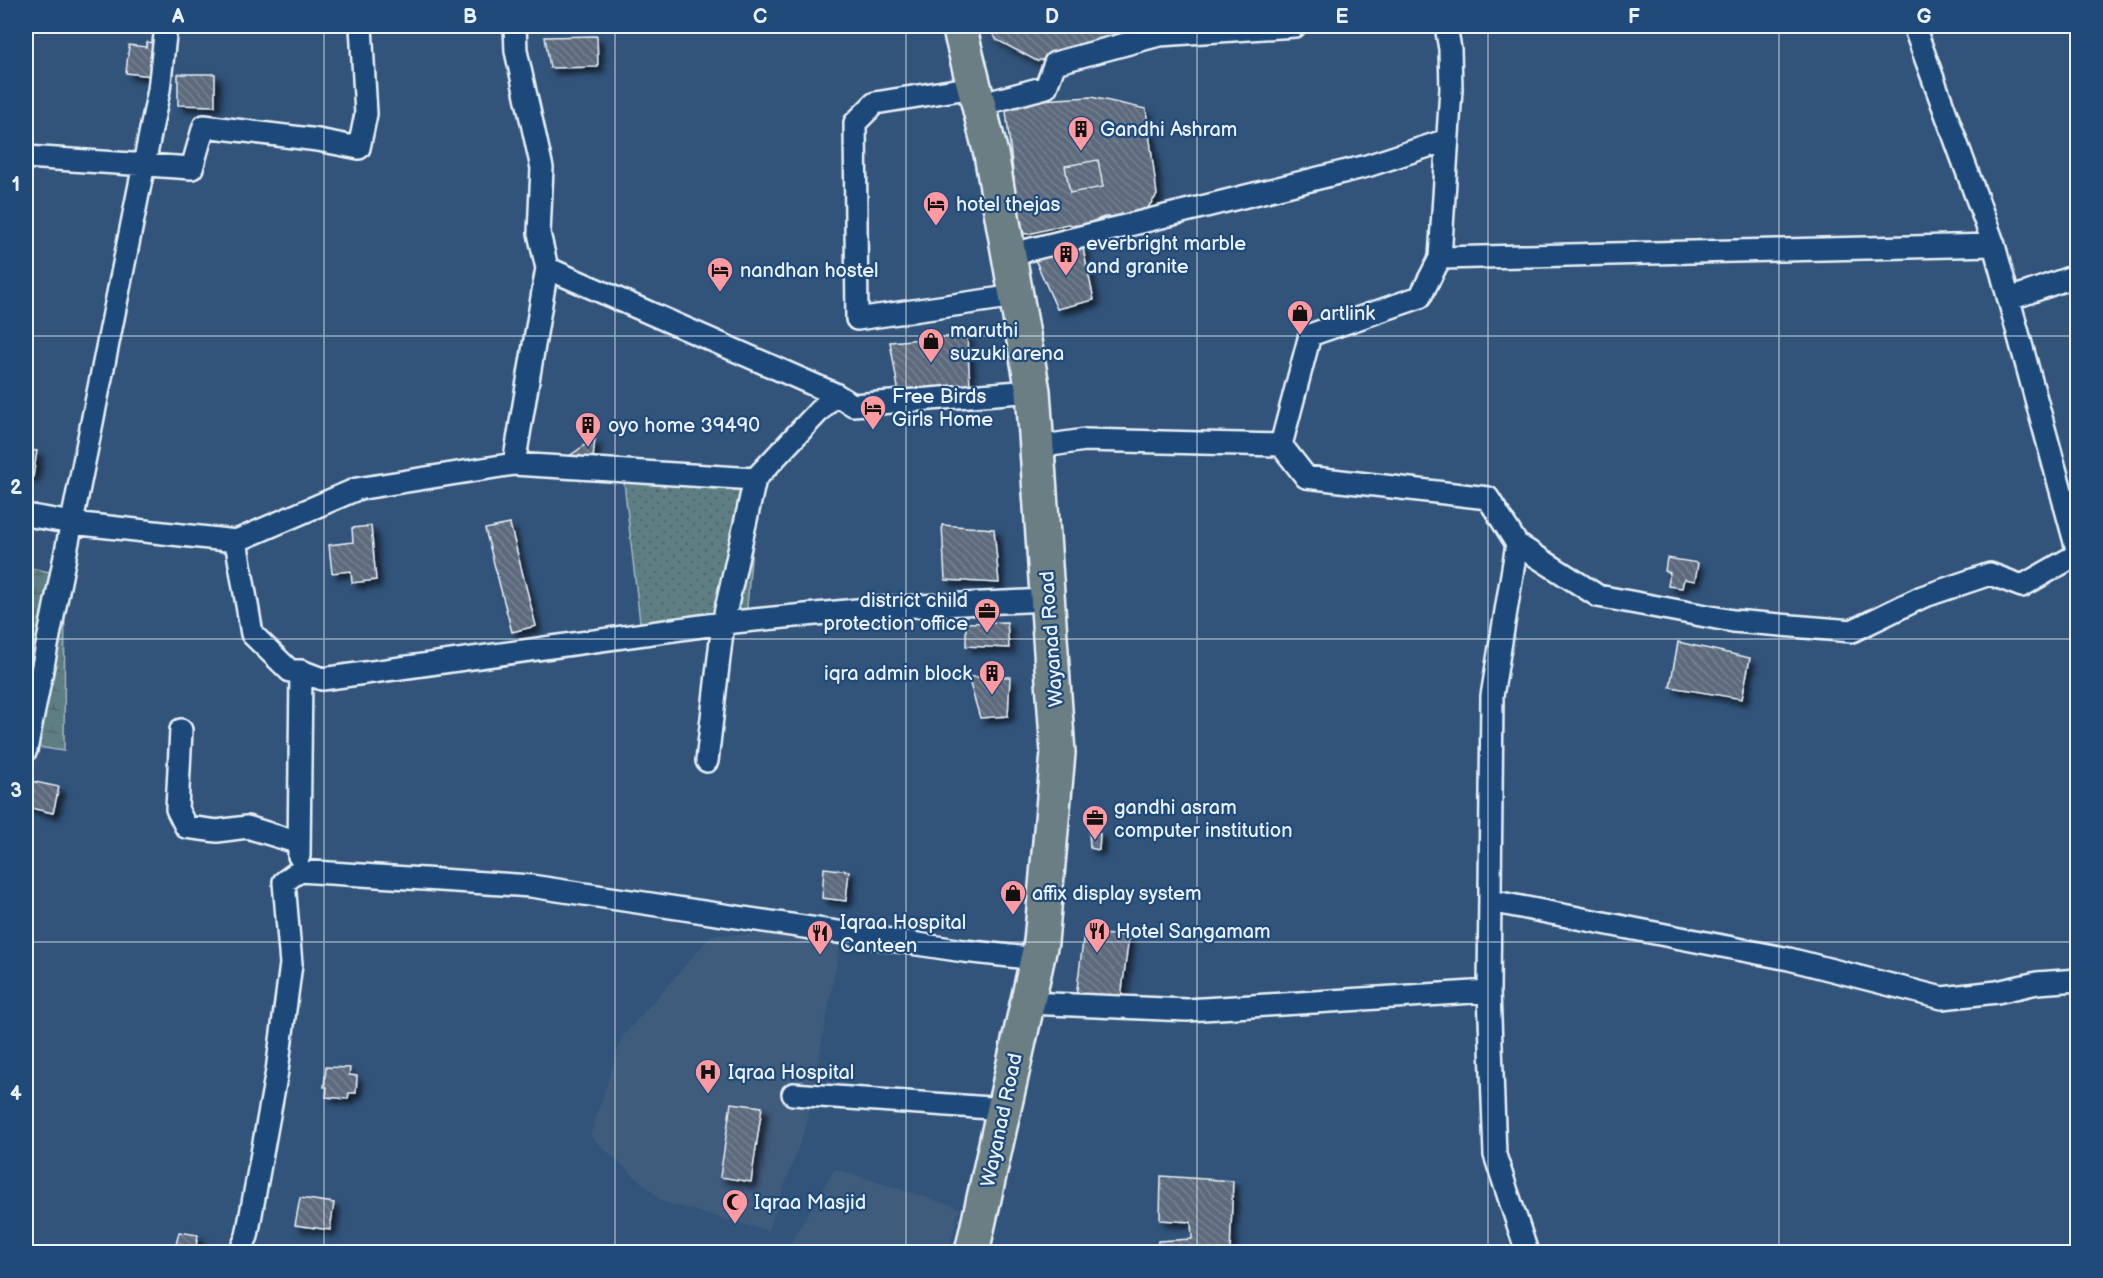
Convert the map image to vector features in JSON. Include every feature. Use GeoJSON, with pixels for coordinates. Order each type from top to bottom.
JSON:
{"type":"FeatureCollection","features":[{"type":"Feature","properties":{"kind":"main road","name":"Wayanad Road"},"geometry":{"type":"LineString","coordinates":[[959,26],[991,154],[1033,392],[1059,753],[1041,942],[1004,1109],[964,1252]]}},
{"type":"Feature","properties":{"kind":"street"},"geometry":{"type":"LineString","coordinates":[[26,750],[159,90],[166,26]]}},
{"type":"Feature","properties":{"kind":"street"},"geometry":{"type":"LineString","coordinates":[[26,157],[192,168],[204,126],[318,140],[359,148],[366,114],[361,26]]}},
{"type":"Feature","properties":{"kind":"street"},"geometry":{"type":"LineString","coordinates":[[514,464],[547,268],[539,233],[542,168],[516,51],[515,26]]}},
{"type":"Feature","properties":{"kind":"street"},"geometry":{"type":"LineString","coordinates":[[1016,296],[857,319],[855,123],[875,103],[976,96],[1047,87],[1055,63],[1159,35],[1295,26]]}},
{"type":"Feature","properties":{"kind":"street"},"geometry":{"type":"LineString","coordinates":[[1281,445],[1310,335],[1420,297],[1440,258],[1450,49],[1446,26]]}},
{"type":"Feature","properties":{"kind":"street"},"geometry":{"type":"LineString","coordinates":[[1281,445],[1306,477],[1488,498],[1517,544],[1598,596],[1733,621],[1852,631],[1922,597],[1990,574],[2022,586],[2078,554],[1994,244],[1916,32],[1917,26]]}},
{"type":"Feature","properties":{"kind":"street"},"geometry":{"type":"LineString","coordinates":[[1008,255],[1367,166],[1447,140]]}},
{"type":"Feature","properties":{"kind":"street"},"geometry":{"type":"LineString","coordinates":[[1440,258],[1994,244]]}},
{"type":"Feature","properties":{"kind":"street"},"geometry":{"type":"LineString","coordinates":[[547,268],[835,394],[853,405],[1033,392]]}},
{"type":"Feature","properties":{"kind":"street"},"geometry":{"type":"LineString","coordinates":[[2010,299],[2078,275]]}},
{"type":"Feature","properties":{"kind":"street"},"geometry":{"type":"LineString","coordinates":[[707,761],[723,623],[755,479],[835,394]]}},
{"type":"Feature","properties":{"kind":"street"},"geometry":{"type":"LineString","coordinates":[[1037,447],[1085,441],[1281,445]]}},
{"type":"Feature","properties":{"kind":"street"},"geometry":{"type":"LineString","coordinates":[[26,514],[72,523],[236,542],[357,489],[514,464],[755,479]]}},
{"type":"Feature","properties":{"kind":"street"},"geometry":{"type":"LineString","coordinates":[[236,542],[252,634],[290,671],[301,671],[322,679],[723,623],[878,608],[1048,600]]}},
{"type":"Feature","properties":{"kind":"street"},"geometry":{"type":"LineString","coordinates":[[1517,544],[1492,696],[1489,991],[1495,1155],[1527,1252]]}},
{"type":"Feature","properties":{"kind":"street"},"geometry":{"type":"LineString","coordinates":[[299,871],[301,671]]}},
{"type":"Feature","properties":{"kind":"street"},"geometry":{"type":"LineString","coordinates":[[181,730],[177,809],[186,827],[217,831],[247,827],[299,843]]}},
{"type":"Feature","properties":{"kind":"street"},"geometry":{"type":"LineString","coordinates":[[240,1252],[247,1236],[277,1071],[291,964],[284,882],[299,871],[531,886],[952,949],[1037,959]]}},
{"type":"Feature","properties":{"kind":"street"},"geometry":{"type":"LineString","coordinates":[[1490,901],[1789,959],[1942,998],[1997,992],[2037,983],[2078,981]]}},
{"type":"Feature","properties":{"kind":"street"},"geometry":{"type":"LineString","coordinates":[[1028,1003],[1187,1010],[1489,991]]}},
{"type":"Feature","properties":{"kind":"street"},"geometry":{"type":"LineString","coordinates":[[793,1094],[1004,1109]]}},
{"type":"Feature","properties":{"kind":"shaded area","name":"Iqraa Hospital"},"geometry":{"type":"Polygon","coordinates":[[[712,935],[842,935],[806,1126],[768,1231],[663,1202],[590,1136],[622,1037],[712,935]]]}},
{"type":"Feature","properties":{"kind":"shaded area"},"geometry":{"type":"Polygon","coordinates":[[[835,1169],[960,1208],[948,1252],[785,1252],[835,1169]]]}},
{"type":"Feature","properties":{"kind":"green space"},"geometry":{"type":"Polygon","coordinates":[[[624,482],[757,488],[746,618],[640,622],[624,482]]]}},
{"type":"Feature","properties":{"kind":"green space"},"geometry":{"type":"Polygon","coordinates":[[[26,567],[65,575],[64,751],[26,745],[26,567]]]}},
{"type":"Feature","properties":{"kind":"building"},"geometry":{"type":"Polygon","coordinates":[[[997,26],[1127,26],[1128,30],[1063,55],[1037,61],[997,40],[989,29],[997,26]]]}},
{"type":"Feature","properties":{"kind":"building"},"geometry":{"type":"Polygon","coordinates":[[[597,36],[598,67],[550,68],[545,37],[597,36]]]}},
{"type":"Feature","properties":{"kind":"building"},"geometry":{"type":"Polygon","coordinates":[[[147,42],[166,45],[161,77],[126,73],[129,45],[146,47],[147,42]]]}},
{"type":"Feature","properties":{"kind":"building"},"geometry":{"type":"Polygon","coordinates":[[[178,74],[215,74],[215,106],[178,105],[178,74]]]}},
{"type":"Feature","properties":{"kind":"building","name":"Gandhi Ashram"},"geometry":{"type":"Polygon","coordinates":[[[1091,97],[1146,109],[1157,195],[1141,217],[1104,217],[1081,226],[1067,224],[1029,234],[1020,233],[1005,102],[1091,97]]]}},
{"type":"Feature","properties":{"kind":"building"},"geometry":{"type":"Polygon","coordinates":[[[1098,160],[1103,187],[1070,193],[1065,166],[1098,160]]]}},
{"type":"Feature","properties":{"kind":"building","name":"everbright marble and granite"},"geometry":{"type":"Polygon","coordinates":[[[1082,244],[1094,300],[1057,309],[1033,255],[1082,244]]]}},
{"type":"Feature","properties":{"kind":"building","name":"maruthi suzuki arena"},"geometry":{"type":"Polygon","coordinates":[[[967,335],[970,386],[899,394],[890,342],[967,335]]]}},
{"type":"Feature","properties":{"kind":"building","name":"oyo home 39490"},"geometry":{"type":"Polygon","coordinates":[[[595,438],[593,459],[568,457],[595,438]]]}},
{"type":"Feature","properties":{"kind":"building"},"geometry":{"type":"Polygon","coordinates":[[[26,450],[37,451],[33,477],[26,476],[26,450]]]}},
{"type":"Feature","properties":{"kind":"building"},"geometry":{"type":"Polygon","coordinates":[[[510,524],[536,626],[512,632],[485,529],[510,524]]]}},
{"type":"Feature","properties":{"kind":"building"},"geometry":{"type":"Polygon","coordinates":[[[942,525],[994,529],[999,583],[945,580],[942,525]]]}},
{"type":"Feature","properties":{"kind":"building"},"geometry":{"type":"Polygon","coordinates":[[[371,526],[376,580],[352,583],[351,571],[332,573],[329,545],[353,542],[352,528],[371,526]]]}},
{"type":"Feature","properties":{"kind":"building"},"geometry":{"type":"Polygon","coordinates":[[[1667,558],[1698,563],[1695,581],[1684,579],[1682,588],[1668,586],[1670,573],[1665,571],[1667,558]]]}},
{"type":"Feature","properties":{"kind":"building","name":"district child protection office"},"geometry":{"type":"Polygon","coordinates":[[[1007,622],[1009,648],[966,646],[966,623],[1007,622]]]}},
{"type":"Feature","properties":{"kind":"building"},"geometry":{"type":"Polygon","coordinates":[[[1678,642],[1750,658],[1742,699],[1670,687],[1678,642]]]}},
{"type":"Feature","properties":{"kind":"building","name":"iqra admin block"},"geometry":{"type":"Polygon","coordinates":[[[968,677],[1010,677],[1008,716],[980,718],[968,677]]]}},
{"type":"Feature","properties":{"kind":"building"},"geometry":{"type":"Polygon","coordinates":[[[26,780],[59,787],[53,813],[26,807],[26,780]]]}},
{"type":"Feature","properties":{"kind":"building","name":"gandhi asram computer institution"},"geometry":{"type":"Polygon","coordinates":[[[1089,830],[1100,834],[1099,850],[1090,848],[1089,830]]]}},
{"type":"Feature","properties":{"kind":"building"},"geometry":{"type":"Polygon","coordinates":[[[824,868],[849,871],[846,901],[822,898],[824,868]]]}},
{"type":"Feature","properties":{"kind":"building"},"geometry":{"type":"Polygon","coordinates":[[[1084,933],[1129,936],[1121,998],[1076,997],[1084,933]]]}},
{"type":"Feature","properties":{"kind":"building"},"geometry":{"type":"Polygon","coordinates":[[[326,1067],[350,1068],[349,1075],[357,1076],[356,1093],[349,1093],[348,1099],[326,1097],[327,1087],[324,1087],[326,1067]]]}},
{"type":"Feature","properties":{"kind":"building"},"geometry":{"type":"Polygon","coordinates":[[[731,1103],[762,1107],[751,1182],[720,1177],[731,1103]]]}},
{"type":"Feature","properties":{"kind":"building"},"geometry":{"type":"Polygon","coordinates":[[[1161,1176],[1233,1181],[1230,1252],[1157,1252],[1158,1241],[1192,1239],[1191,1222],[1160,1220],[1161,1176]]]}},
{"type":"Feature","properties":{"kind":"building"},"geometry":{"type":"Polygon","coordinates":[[[300,1198],[334,1203],[330,1230],[295,1225],[300,1198]]]}},
{"type":"Feature","properties":{"kind":"building"},"geometry":{"type":"Polygon","coordinates":[[[179,1232],[198,1235],[196,1246],[201,1247],[199,1252],[183,1252],[175,1249],[179,1232]]]}},
{"type":"Feature","properties":{"kind":"place","name":"Gandhi Ashram"},"geometry":{"type":"Point","coordinates":[1081,152]}},
{"type":"Feature","properties":{"kind":"place","name":"hotel thejas"},"geometry":{"type":"Point","coordinates":[936,227]}},
{"type":"Feature","properties":{"kind":"place","name":"everbright marble and granite"},"geometry":{"type":"Point","coordinates":[1066,277]}},
{"type":"Feature","properties":{"kind":"place","name":"nandhan hostel"},"geometry":{"type":"Point","coordinates":[720,293]}},
{"type":"Feature","properties":{"kind":"place","name":"artlink"},"geometry":{"type":"Point","coordinates":[1300,336]}},
{"type":"Feature","properties":{"kind":"place","name":"maruthi suzuki arena"},"geometry":{"type":"Point","coordinates":[931,364]}},
{"type":"Feature","properties":{"kind":"place","name":"Free Birds Girls Home"},"geometry":{"type":"Point","coordinates":[873,431]}},
{"type":"Feature","properties":{"kind":"place","name":"oyo home 39490"},"geometry":{"type":"Point","coordinates":[588,448]}},
{"type":"Feature","properties":{"kind":"place","name":"district child protection office"},"geometry":{"type":"Point","coordinates":[987,634]}},
{"type":"Feature","properties":{"kind":"place","name":"iqra admin block"},"geometry":{"type":"Point","coordinates":[992,696]}},
{"type":"Feature","properties":{"kind":"place","name":"gandhi asram computer institution"},"geometry":{"type":"Point","coordinates":[1095,841]}},
{"type":"Feature","properties":{"kind":"place","name":"affix display system"},"geometry":{"type":"Point","coordinates":[1013,916]}},
{"type":"Feature","properties":{"kind":"place","name":"Hotel Sangamam"},"geometry":{"type":"Point","coordinates":[1097,954]}},
{"type":"Feature","properties":{"kind":"place","name":"Iqraa Hospital Canteen"},"geometry":{"type":"Point","coordinates":[820,956]}},
{"type":"Feature","properties":{"kind":"place","name":"Iqraa Hospital"},"geometry":{"type":"Point","coordinates":[708,1095]}},
{"type":"Feature","properties":{"kind":"place","name":"Iqraa Masjid"},"geometry":{"type":"Point","coordinates":[735,1225]}}]}
